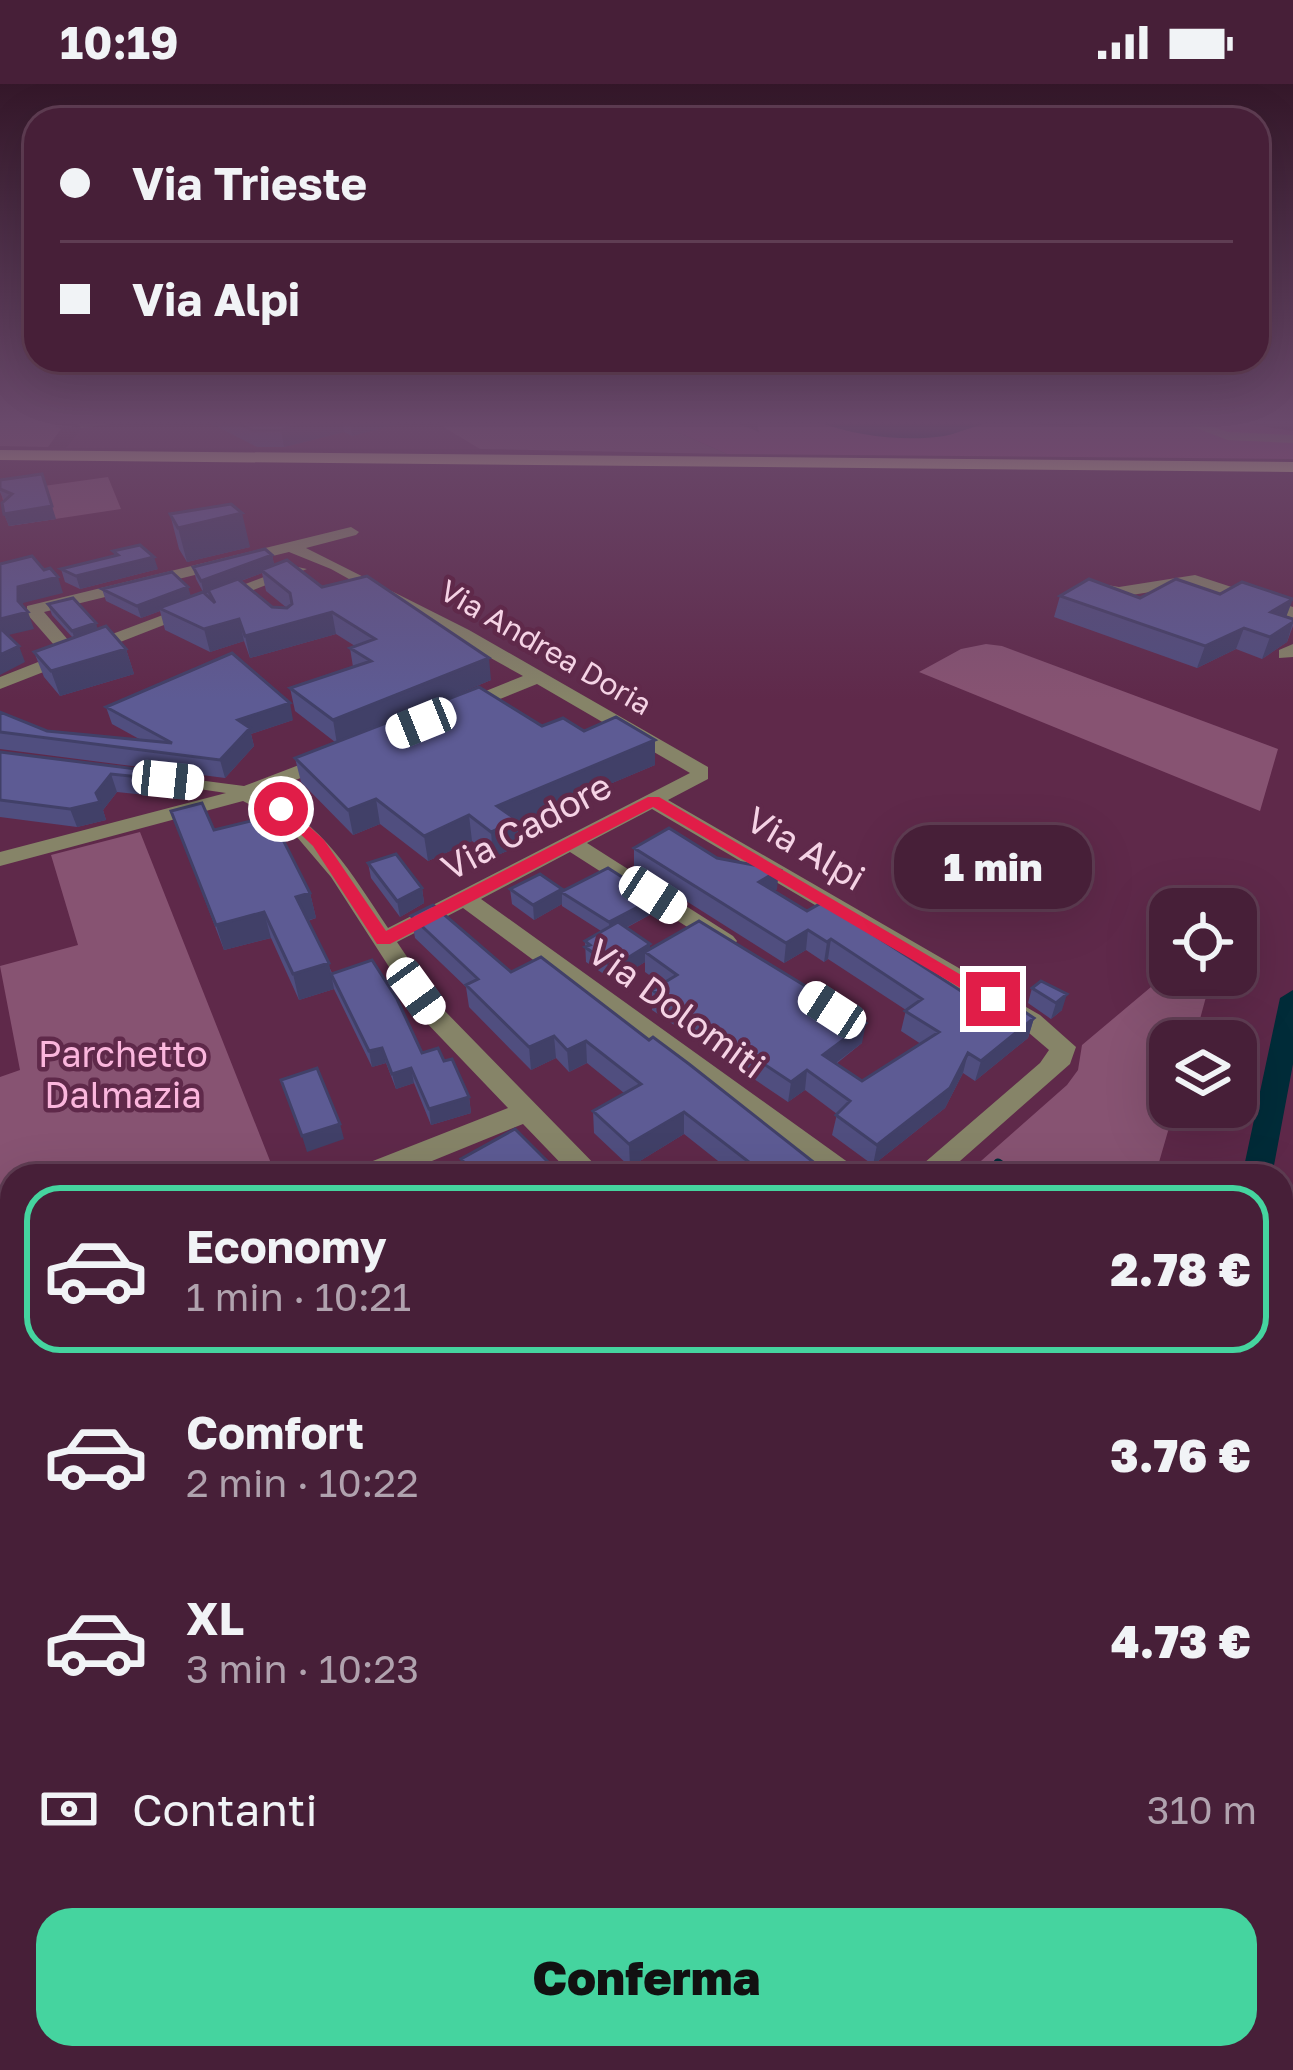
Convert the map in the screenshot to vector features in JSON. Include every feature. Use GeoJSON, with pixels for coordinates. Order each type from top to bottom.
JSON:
{"type":"FeatureCollection","features":[{"type":"Feature","properties":{"kind":"street"},"geometry":{"type":"LineString","coordinates":[[72,656],[33,610],[351,532]]}},
{"type":"Feature","properties":{"kind":"street","name":"Via Andrea Doria"},"geometry":{"type":"LineString","coordinates":[[291,547],[538,677],[690,764],[701,776]]}},
{"type":"Feature","properties":{"kind":"street"},"geometry":{"type":"LineString","coordinates":[[0,683],[253,595],[321,560]]}},
{"type":"Feature","properties":{"kind":"street"},"geometry":{"type":"LineString","coordinates":[[1081,585],[1119,592],[1195,580],[1293,613]]}},
{"type":"Feature","properties":{"kind":"street"},"geometry":{"type":"LineString","coordinates":[[433,718],[538,677]]}},
{"type":"Feature","properties":{"kind":"street"},"geometry":{"type":"LineString","coordinates":[[0,859],[188,812],[350,752]]}},
{"type":"Feature","properties":{"kind":"street"},"geometry":{"type":"LineString","coordinates":[[134,775],[247,791],[281,809],[319,843],[431,1012],[579,1164]]}},
{"type":"Feature","properties":{"kind":"street","name":"Via Cadore"},"geometry":{"type":"LineString","coordinates":[[383,940],[701,776]]}},
{"type":"Feature","properties":{"kind":"street","name":"Via Alpi"},"geometry":{"type":"LineString","coordinates":[[654,801],[1030,1021],[1063,1047],[1049,1070],[938,1164]]}},
{"type":"Feature","properties":{"kind":"street"},"geometry":{"type":"LineString","coordinates":[[572,843],[753,959]]}},
{"type":"Feature","properties":{"kind":"street","name":"Via Dolomiti"},"geometry":{"type":"LineString","coordinates":[[466,899],[830,1164]]}},
{"type":"Feature","properties":{"kind":"street"},"geometry":{"type":"LineString","coordinates":[[395,1164],[525,1112]]}},
{"type":"Feature","properties":{"kind":"green space"},"geometry":{"type":"Polygon","coordinates":[[[6,515],[84,515],[9,526],[6,515]]]}},
{"type":"Feature","properties":{"kind":"green space"},"geometry":{"type":"Polygon","coordinates":[[[986,644],[1278,749],[1260,811],[919,672],[961,649],[986,644]]]}},
{"type":"Feature","properties":{"kind":"green space","name":"Parchetto Dalmazia"},"geometry":{"type":"Polygon","coordinates":[[[140,832],[271,1164],[0,1164],[0,1077],[20,1070],[0,966],[78,945],[51,855],[140,832]]]}},
{"type":"Feature","properties":{"kind":"green space"},"geometry":{"type":"Polygon","coordinates":[[[1149,989],[1149,996],[1206,996],[1200,1020],[1149,1020],[1149,1128],[1169,1128],[1158,1164],[978,1164],[1078,1070],[1082,1045],[1149,989]]]}},
{"type":"Feature","properties":{"kind":"building"},"geometry":{"type":"Polygon","coordinates":[[[170,515],[235,515],[178,528],[170,515]]]}},
{"type":"Feature","properties":{"kind":"building"},"geometry":{"type":"Polygon","coordinates":[[[140,545],[154,557],[76,576],[61,569],[118,555],[113,551],[140,545]]]}},
{"type":"Feature","properties":{"kind":"building"},"geometry":{"type":"Polygon","coordinates":[[[265,549],[272,555],[201,581],[193,567],[265,549]]]}},
{"type":"Feature","properties":{"kind":"building"},"geometry":{"type":"Polygon","coordinates":[[[32,556],[58,577],[18,587],[18,601],[28,612],[0,619],[0,564],[32,556]]]}},
{"type":"Feature","properties":{"kind":"building"},"geometry":{"type":"Polygon","coordinates":[[[287,560],[322,587],[367,576],[489,658],[333,720],[290,688],[371,661],[350,648],[375,639],[332,612],[245,636],[239,619],[204,629],[159,608],[203,592],[215,603],[208,590],[238,579],[272,607],[287,608],[292,604],[290,593],[261,570],[287,560]]]}},
{"type":"Feature","properties":{"kind":"building"},"geometry":{"type":"Polygon","coordinates":[[[172,572],[188,587],[137,606],[102,589],[172,572]]]}},
{"type":"Feature","properties":{"kind":"building"},"geometry":{"type":"Polygon","coordinates":[[[1089,579],[1140,598],[1176,579],[1220,594],[1242,582],[1293,599],[1271,612],[1293,622],[1270,637],[1244,628],[1205,646],[1060,596],[1089,579]]]}},
{"type":"Feature","properties":{"kind":"building"},"geometry":{"type":"Polygon","coordinates":[[[73,598],[96,623],[72,631],[48,604],[73,598]]]}},
{"type":"Feature","properties":{"kind":"building"},"geometry":{"type":"Polygon","coordinates":[[[106,626],[126,649],[51,671],[34,652],[106,626]]]}},
{"type":"Feature","properties":{"kind":"building"},"geometry":{"type":"Polygon","coordinates":[[[0,628],[19,646],[0,655],[0,628]]]}},
{"type":"Feature","properties":{"kind":"building"},"geometry":{"type":"Polygon","coordinates":[[[232,653],[290,703],[238,720],[250,728],[220,760],[0,732],[0,712],[47,731],[172,743],[106,707],[232,653]]]}},
{"type":"Feature","properties":{"kind":"building"},"geometry":{"type":"Polygon","coordinates":[[[479,687],[542,726],[563,718],[584,731],[616,717],[655,740],[497,806],[517,820],[491,832],[469,815],[424,836],[376,799],[348,810],[295,758],[479,687]]]}},
{"type":"Feature","properties":{"kind":"building"},"geometry":{"type":"Polygon","coordinates":[[[0,752],[193,776],[179,781],[111,774],[96,793],[100,802],[70,809],[0,800],[0,752]]]}},
{"type":"Feature","properties":{"kind":"building"},"geometry":{"type":"Polygon","coordinates":[[[202,803],[214,830],[271,816],[310,893],[296,897],[329,963],[293,974],[264,912],[216,925],[171,811],[202,803]]]}},
{"type":"Feature","properties":{"kind":"building"},"geometry":{"type":"Polygon","coordinates":[[[669,828],[717,858],[779,870],[759,882],[807,911],[823,902],[995,1013],[1010,1002],[1034,1018],[981,1061],[968,1053],[950,1088],[877,1145],[836,1115],[850,1101],[807,1070],[791,1082],[652,990],[677,975],[645,952],[699,921],[866,1023],[823,1055],[862,1081],[939,1032],[905,1011],[922,999],[831,939],[827,942],[808,930],[786,943],[634,848],[669,828]]]}},
{"type":"Feature","properties":{"kind":"building"},"geometry":{"type":"Polygon","coordinates":[[[396,854],[422,888],[397,901],[368,863],[396,854]]]}},
{"type":"Feature","properties":{"kind":"building"},"geometry":{"type":"Polygon","coordinates":[[[608,868],[655,898],[609,922],[561,892],[608,868]]]}},
{"type":"Feature","properties":{"kind":"building"},"geometry":{"type":"Polygon","coordinates":[[[540,874],[562,889],[533,905],[510,889],[540,874]]]}},
{"type":"Feature","properties":{"kind":"building"},"geometry":{"type":"Polygon","coordinates":[[[433,905],[511,972],[541,957],[816,1164],[751,1164],[684,1112],[629,1144],[593,1111],[641,1084],[586,1041],[567,1050],[554,1036],[529,1047],[466,985],[478,979],[411,916],[433,905]]]}},
{"type":"Feature","properties":{"kind":"building"},"geometry":{"type":"Polygon","coordinates":[[[618,922],[650,944],[613,967],[585,947],[590,945],[585,941],[618,922]]]}},
{"type":"Feature","properties":{"kind":"building"},"geometry":{"type":"Polygon","coordinates":[[[372,960],[422,1053],[438,1048],[444,1061],[452,1059],[469,1097],[429,1109],[411,1068],[392,1074],[382,1048],[369,1051],[331,974],[372,960]]]}},
{"type":"Feature","properties":{"kind":"building"},"geometry":{"type":"Polygon","coordinates":[[[1041,981],[1067,994],[1056,1003],[1032,988],[1041,981]]]}},
{"type":"Feature","properties":{"kind":"building"},"geometry":{"type":"Polygon","coordinates":[[[317,1068],[340,1124],[302,1136],[281,1080],[317,1068]]]}},
{"type":"Feature","properties":{"kind":"building"},"geometry":{"type":"Polygon","coordinates":[[[515,1129],[550,1164],[466,1164],[461,1159],[515,1129]]]}},
{"type":"Feature","properties":{"kind":"waterway"},"geometry":{"type":"LineString","coordinates":[[1259,1164],[1293,998]]}},
{"type":"Feature","properties":{"kind":"route"},"geometry":{"type":"LineString","coordinates":[[281,809],[319,843],[383,940],[654,801],[993,999]]}}]}
